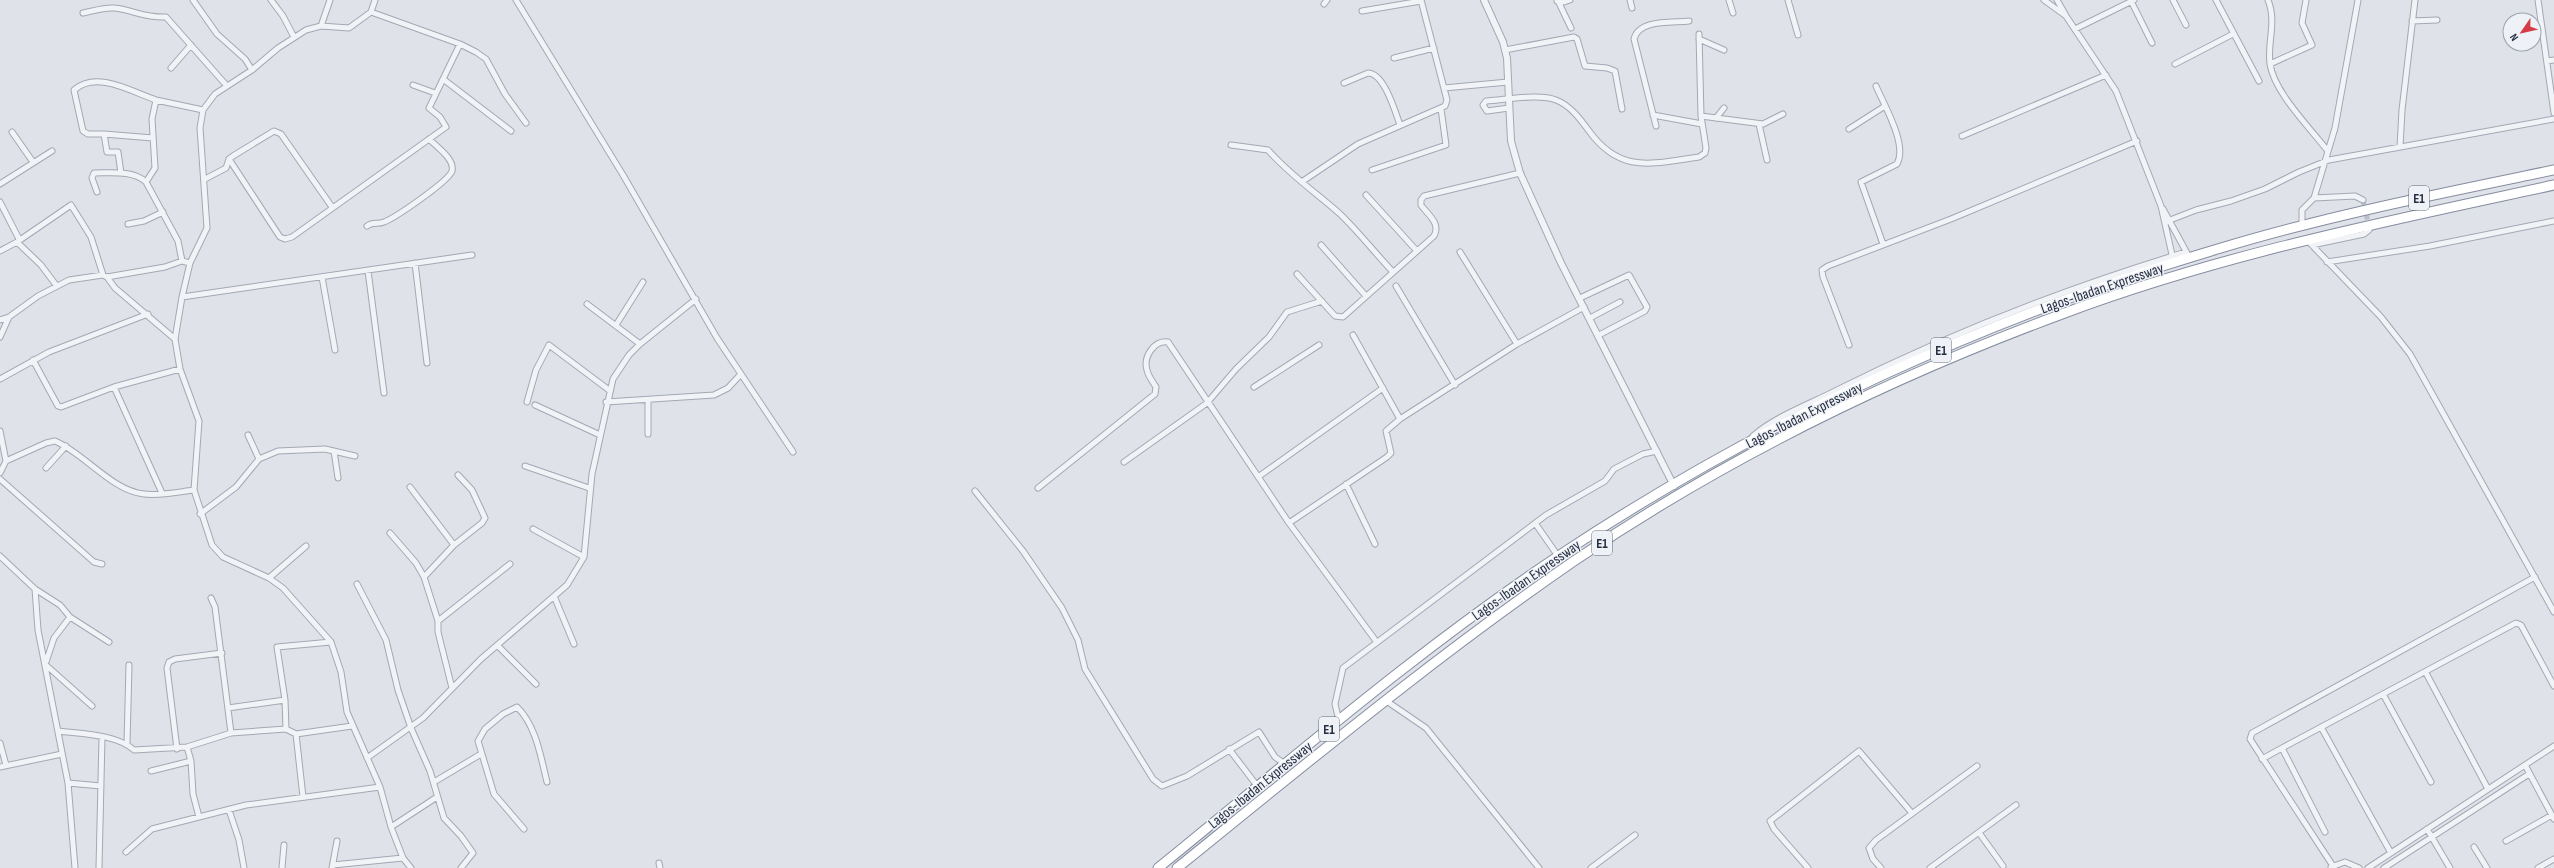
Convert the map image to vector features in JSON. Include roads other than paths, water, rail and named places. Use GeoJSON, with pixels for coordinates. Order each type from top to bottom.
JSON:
{"type":"FeatureCollection","features":[{"type":"Feature","properties":{"kind":"highway","name":"Lagos-Ibadan Expressway"},"geometry":{"type":"LineString","coordinates":[[1158,868],[1400,672],[1513,587],[1558,556],[1673,484],[1763,435],[1882,376],[2030,313],[2173,259],[2302,226],[2554,170]]}},
{"type":"Feature","properties":{"kind":"highway","name":"Lagos-Ibadan Expressway"},"geometry":{"type":"LineString","coordinates":[[1177,868],[1407,682],[1522,598],[1576,560],[1685,492],[1769,445],[1888,386],[1973,349],[2081,306],[2226,260],[2554,185]]}},
{"type":"Feature","properties":{"kind":"street"},"geometry":{"type":"LineString","coordinates":[[193,0],[217,34],[245,59],[252,70]]}},
{"type":"Feature","properties":{"kind":"street"},"geometry":{"type":"LineString","coordinates":[[270,0],[283,16],[294,37]]}},
{"type":"Feature","properties":{"kind":"street"},"geometry":{"type":"LineString","coordinates":[[321,26],[329,0]]}},
{"type":"Feature","properties":{"kind":"street"},"geometry":{"type":"LineString","coordinates":[[376,0],[371,12],[349,28],[321,26],[294,37],[252,70],[215,94],[202,110],[200,128],[205,179],[207,228],[190,263],[182,297],[175,339],[180,369],[199,421],[194,490],[200,514],[209,538],[216,551],[232,562],[269,578],[283,588],[331,642],[341,672],[343,694],[352,726],[380,787],[391,827],[403,858],[412,868]]}},
{"type":"Feature","properties":{"kind":"street"},"geometry":{"type":"LineString","coordinates":[[516,0],[623,175],[696,299],[717,338],[793,452]]}},
{"type":"Feature","properties":{"kind":"street"},"geometry":{"type":"LineString","coordinates":[[1484,0],[1505,50],[1511,141],[1520,173],[1538,214],[1673,484]]}},
{"type":"Feature","properties":{"kind":"street"},"geometry":{"type":"LineString","coordinates":[[1570,0],[1558,1],[1571,28]]}},
{"type":"Feature","properties":{"kind":"street"},"geometry":{"type":"LineString","coordinates":[[1630,0],[1632,8]]}},
{"type":"Feature","properties":{"kind":"street"},"geometry":{"type":"LineString","coordinates":[[1729,0],[1733,13]]}},
{"type":"Feature","properties":{"kind":"street"},"geometry":{"type":"LineString","coordinates":[[1788,0],[1798,35]]}},
{"type":"Feature","properties":{"kind":"street"},"geometry":{"type":"LineString","coordinates":[[2044,0],[2066,16]]}},
{"type":"Feature","properties":{"kind":"street"},"geometry":{"type":"LineString","coordinates":[[2057,0],[2116,91],[2162,206],[2173,259]]}},
{"type":"Feature","properties":{"kind":"street"},"geometry":{"type":"LineString","coordinates":[[2173,0],[2186,25]]}},
{"type":"Feature","properties":{"kind":"street"},"geometry":{"type":"LineString","coordinates":[[2216,0],[2259,81]]}},
{"type":"Feature","properties":{"kind":"street"},"geometry":{"type":"LineString","coordinates":[[2268,0],[2273,21],[2270,64],[2275,78],[2289,101],[2327,150]]}},
{"type":"Feature","properties":{"kind":"street"},"geometry":{"type":"LineString","coordinates":[[2270,64],[2312,45],[2302,23],[2306,0]]}},
{"type":"Feature","properties":{"kind":"street"},"geometry":{"type":"LineString","coordinates":[[2302,226],[2302,210],[2314,198],[2327,150],[2335,128],[2358,0]]}},
{"type":"Feature","properties":{"kind":"street"},"geometry":{"type":"LineString","coordinates":[[2400,147],[2415,0]]}},
{"type":"Feature","properties":{"kind":"street"},"geometry":{"type":"LineString","coordinates":[[2538,0],[2554,113]]}},
{"type":"Feature","properties":{"kind":"street"},"geometry":{"type":"LineString","coordinates":[[1303,181],[1358,144],[1445,106],[1447,100],[1421,1],[1362,11]]}},
{"type":"Feature","properties":{"kind":"street"},"geometry":{"type":"LineString","coordinates":[[2075,29],[2133,1],[2152,43]]}},
{"type":"Feature","properties":{"kind":"street"},"geometry":{"type":"LineString","coordinates":[[83,13],[112,8],[142,16],[166,17],[227,86]]}},
{"type":"Feature","properties":{"kind":"street"},"geometry":{"type":"LineString","coordinates":[[371,12],[460,44],[486,60],[505,94],[526,123]]}},
{"type":"Feature","properties":{"kind":"street"},"geometry":{"type":"LineString","coordinates":[[2412,21],[2437,20]]}},
{"type":"Feature","properties":{"kind":"street"},"geometry":{"type":"LineString","coordinates":[[1656,126],[1634,39],[1636,32],[1641,27],[1650,25],[1689,21]]}},
{"type":"Feature","properties":{"kind":"street"},"geometry":{"type":"LineString","coordinates":[[2175,64],[2233,34]]}},
{"type":"Feature","properties":{"kind":"street"},"geometry":{"type":"LineString","coordinates":[[1505,50],[1574,36],[1577,39],[1585,66],[1607,68],[1615,71],[1622,109]]}},
{"type":"Feature","properties":{"kind":"street"},"geometry":{"type":"LineString","coordinates":[[1509,108],[1487,111],[1483,105],[1486,101],[1509,99],[1542,98],[1556,100],[1573,112],[1607,150],[1633,163],[1699,157],[1705,153],[1706,148],[1701,116],[1699,36],[1724,50]]}},
{"type":"Feature","properties":{"kind":"street"},"geometry":{"type":"LineString","coordinates":[[229,159],[280,237],[285,239],[292,237],[446,127],[440,117],[429,108],[460,44]]}},
{"type":"Feature","properties":{"kind":"street"},"geometry":{"type":"LineString","coordinates":[[171,68],[191,45]]}},
{"type":"Feature","properties":{"kind":"street"},"geometry":{"type":"LineString","coordinates":[[1394,58],[1434,48]]}},
{"type":"Feature","properties":{"kind":"street"},"geometry":{"type":"LineString","coordinates":[[2547,61],[2554,60]]}},
{"type":"Feature","properties":{"kind":"street"},"geometry":{"type":"LineString","coordinates":[[1344,83],[1368,73],[1377,76],[1383,84],[1400,125]]}},
{"type":"Feature","properties":{"kind":"street"},"geometry":{"type":"LineString","coordinates":[[1962,136],[2106,75]]}},
{"type":"Feature","properties":{"kind":"street"},"geometry":{"type":"LineString","coordinates":[[443,79],[511,130]]}},
{"type":"Feature","properties":{"kind":"street"},"geometry":{"type":"LineString","coordinates":[[153,138],[88,134],[83,131],[74,90],[76,88],[100,82],[125,87],[156,100],[202,110]]}},
{"type":"Feature","properties":{"kind":"street"},"geometry":{"type":"LineString","coordinates":[[1444,88],[1508,82]]}},
{"type":"Feature","properties":{"kind":"street"},"geometry":{"type":"LineString","coordinates":[[413,85],[435,93]]}},
{"type":"Feature","properties":{"kind":"street"},"geometry":{"type":"LineString","coordinates":[[1876,86],[1894,127],[1899,160],[1894,167],[1861,182],[1883,244]]}},
{"type":"Feature","properties":{"kind":"street"},"geometry":{"type":"LineString","coordinates":[[146,182],[155,168],[152,120],[156,100]]}},
{"type":"Feature","properties":{"kind":"street"},"geometry":{"type":"LineString","coordinates":[[1848,129],[1884,106]]}},
{"type":"Feature","properties":{"kind":"street"},"geometry":{"type":"LineString","coordinates":[[1716,118],[1724,108]]}},
{"type":"Feature","properties":{"kind":"street"},"geometry":{"type":"LineString","coordinates":[[1372,170],[1441,148],[1446,145],[1441,109]]}},
{"type":"Feature","properties":{"kind":"street"},"geometry":{"type":"LineString","coordinates":[[1701,116],[1759,124],[1769,122],[1783,114]]}},
{"type":"Feature","properties":{"kind":"street"},"geometry":{"type":"LineString","coordinates":[[1653,115],[1702,124]]}},
{"type":"Feature","properties":{"kind":"street"},"geometry":{"type":"LineString","coordinates":[[2165,222],[2196,210],[2231,201],[2265,189],[2324,162],[2554,119]]}},
{"type":"Feature","properties":{"kind":"street"},"geometry":{"type":"LineString","coordinates":[[1759,124],[1767,160]]}},
{"type":"Feature","properties":{"kind":"street"},"geometry":{"type":"LineString","coordinates":[[205,179],[226,168],[229,159],[271,131],[278,132],[332,207]]}},
{"type":"Feature","properties":{"kind":"street"},"geometry":{"type":"LineString","coordinates":[[12,132],[33,162]]}},
{"type":"Feature","properties":{"kind":"street"},"geometry":{"type":"LineString","coordinates":[[104,134],[107,152],[118,152],[120,154],[121,174]]}},
{"type":"Feature","properties":{"kind":"street"},"geometry":{"type":"LineString","coordinates":[[367,226],[372,222],[384,222],[422,199],[452,171],[452,165],[430,139]]}},
{"type":"Feature","properties":{"kind":"street"},"geometry":{"type":"LineString","coordinates":[[1849,345],[1822,277],[1822,270],[1883,244],[1951,219],[2137,141]]}},
{"type":"Feature","properties":{"kind":"street"},"geometry":{"type":"LineString","coordinates":[[1231,145],[1268,150],[1279,164],[1303,181],[1326,204],[1338,213],[1393,272]]}},
{"type":"Feature","properties":{"kind":"street"},"geometry":{"type":"LineString","coordinates":[[0,184],[52,151]]}},
{"type":"Feature","properties":{"kind":"street"},"geometry":{"type":"LineString","coordinates":[[1297,274],[1340,318],[1434,236],[1437,230],[1436,222],[1421,205],[1421,200],[1424,196],[1520,173]]}},
{"type":"Feature","properties":{"kind":"street"},"geometry":{"type":"LineString","coordinates":[[97,192],[92,175],[121,174],[140,176],[146,182],[178,241],[182,261]]}},
{"type":"Feature","properties":{"kind":"street"},"geometry":{"type":"LineString","coordinates":[[1366,195],[1417,251]]}},
{"type":"Feature","properties":{"kind":"street"},"geometry":{"type":"LineString","coordinates":[[2314,198],[2355,196],[2362,200]]}},
{"type":"Feature","properties":{"kind":"street"},"geometry":{"type":"LineString","coordinates":[[0,202],[18,241],[41,265],[56,285]]}},
{"type":"Feature","properties":{"kind":"street"},"geometry":{"type":"LineString","coordinates":[[0,251],[18,241],[71,205],[91,237],[105,276],[115,288],[148,314],[175,339]]}},
{"type":"Feature","properties":{"kind":"street"},"geometry":{"type":"LineString","coordinates":[[2162,206],[2171,220],[2188,255]]}},
{"type":"Feature","properties":{"kind":"street"},"geometry":{"type":"LineString","coordinates":[[128,224],[144,221],[163,212]]}},
{"type":"Feature","properties":{"kind":"street"},"geometry":{"type":"LineString","coordinates":[[2327,262],[2451,242],[2554,221]]}},
{"type":"Feature","properties":{"kind":"street"},"geometry":{"type":"LineString","coordinates":[[2310,242],[2364,234],[2369,230]]}},
{"type":"Feature","properties":{"kind":"street"},"geometry":{"type":"LineString","coordinates":[[2310,242],[2327,262],[2381,317],[2410,354],[2554,612]]}},
{"type":"Feature","properties":{"kind":"street"},"geometry":{"type":"LineString","coordinates":[[1321,245],[1366,296]]}},
{"type":"Feature","properties":{"kind":"street"},"geometry":{"type":"LineString","coordinates":[[1460,252],[1517,344]]}},
{"type":"Feature","properties":{"kind":"street"},"geometry":{"type":"LineString","coordinates":[[182,297],[472,255]]}},
{"type":"Feature","properties":{"kind":"street"},"geometry":{"type":"LineString","coordinates":[[0,320],[9,317],[56,285],[69,280],[164,267],[182,261],[190,263]]}},
{"type":"Feature","properties":{"kind":"street"},"geometry":{"type":"LineString","coordinates":[[415,264],[427,363]]}},
{"type":"Feature","properties":{"kind":"street"},"geometry":{"type":"LineString","coordinates":[[368,271],[384,393]]}},
{"type":"Feature","properties":{"kind":"street"},"geometry":{"type":"LineString","coordinates":[[1580,298],[1629,276],[1647,307],[1645,311],[1599,335]]}},
{"type":"Feature","properties":{"kind":"street"},"geometry":{"type":"LineString","coordinates":[[322,277],[335,350]]}},
{"type":"Feature","properties":{"kind":"street"},"geometry":{"type":"LineString","coordinates":[[616,325],[643,282]]}},
{"type":"Feature","properties":{"kind":"street"},"geometry":{"type":"LineString","coordinates":[[1396,286],[1454,385]]}},
{"type":"Feature","properties":{"kind":"street"},"geometry":{"type":"LineString","coordinates":[[367,758],[411,728],[497,645],[567,585],[584,557],[589,488],[609,390],[619,369],[640,344],[696,299]]}},
{"type":"Feature","properties":{"kind":"street"},"geometry":{"type":"LineString","coordinates":[[1124,462],[1208,403],[1236,369],[1269,337],[1287,312],[1322,301]]}},
{"type":"Feature","properties":{"kind":"street"},"geometry":{"type":"LineString","coordinates":[[1590,318],[1620,302]]}},
{"type":"Feature","properties":{"kind":"street"},"geometry":{"type":"LineString","coordinates":[[587,304],[640,344]]}},
{"type":"Feature","properties":{"kind":"street"},"geometry":{"type":"LineString","coordinates":[[1289,523],[1391,453],[1386,431],[1400,419],[1517,344],[1584,307]]}},
{"type":"Feature","properties":{"kind":"street"},"geometry":{"type":"LineString","coordinates":[[0,379],[49,352],[148,314]]}},
{"type":"Feature","properties":{"kind":"street"},"geometry":{"type":"LineString","coordinates":[[0,337],[9,317]]}},
{"type":"Feature","properties":{"kind":"street"},"geometry":{"type":"LineString","coordinates":[[1353,335],[1400,419]]}},
{"type":"Feature","properties":{"kind":"street"},"geometry":{"type":"LineString","coordinates":[[1038,488],[1154,394],[1156,387],[1146,370],[1146,361],[1149,353],[1161,342],[1168,342],[1289,523],[1376,641]]}},
{"type":"Feature","properties":{"kind":"street"},"geometry":{"type":"LineString","coordinates":[[527,402],[536,370],[548,345],[609,390]]}},
{"type":"Feature","properties":{"kind":"street"},"geometry":{"type":"LineString","coordinates":[[1254,387],[1319,346]]}},
{"type":"Feature","properties":{"kind":"street"},"geometry":{"type":"LineString","coordinates":[[33,360],[58,406],[62,407],[114,387],[180,369]]}},
{"type":"Feature","properties":{"kind":"street"},"geometry":{"type":"LineString","coordinates":[[606,402],[714,395],[728,388],[741,374]]}},
{"type":"Feature","properties":{"kind":"street"},"geometry":{"type":"LineString","coordinates":[[114,387],[162,493]]}},
{"type":"Feature","properties":{"kind":"street"},"geometry":{"type":"LineString","coordinates":[[1258,477],[1383,388]]}},
{"type":"Feature","properties":{"kind":"street"},"geometry":{"type":"LineString","coordinates":[[648,400],[648,434]]}},
{"type":"Feature","properties":{"kind":"street"},"geometry":{"type":"LineString","coordinates":[[534,405],[600,435]]}},
{"type":"Feature","properties":{"kind":"street"},"geometry":{"type":"LineString","coordinates":[[0,431],[6,461]]}},
{"type":"Feature","properties":{"kind":"street"},"geometry":{"type":"LineString","coordinates":[[248,435],[259,459]]}},
{"type":"Feature","properties":{"kind":"street"},"geometry":{"type":"LineString","coordinates":[[0,473],[6,461],[46,442],[55,441],[66,446],[98,470],[135,492],[144,494],[194,490]]}},
{"type":"Feature","properties":{"kind":"street"},"geometry":{"type":"LineString","coordinates":[[46,468],[66,446]]}},
{"type":"Feature","properties":{"kind":"street"},"geometry":{"type":"LineString","coordinates":[[200,514],[236,487],[259,459],[284,450],[334,451],[355,456]]}},
{"type":"Feature","properties":{"kind":"street"},"geometry":{"type":"LineString","coordinates":[[334,451],[338,478]]}},
{"type":"Feature","properties":{"kind":"street"},"geometry":{"type":"LineString","coordinates":[[1339,721],[1335,704],[1343,668],[1376,641],[1436,600],[1535,523],[1605,481],[1614,469],[1643,454],[1656,451]]}},
{"type":"Feature","properties":{"kind":"street"},"geometry":{"type":"LineString","coordinates":[[525,466],[589,488]]}},
{"type":"Feature","properties":{"kind":"street"},"geometry":{"type":"LineString","coordinates":[[424,577],[454,545],[482,523],[485,518],[472,490],[458,475]]}},
{"type":"Feature","properties":{"kind":"street"},"geometry":{"type":"LineString","coordinates":[[0,479],[94,562],[102,564]]}},
{"type":"Feature","properties":{"kind":"street"},"geometry":{"type":"LineString","coordinates":[[1346,484],[1375,544]]}},
{"type":"Feature","properties":{"kind":"street"},"geometry":{"type":"LineString","coordinates":[[410,487],[454,545]]}},
{"type":"Feature","properties":{"kind":"street"},"geometry":{"type":"LineString","coordinates":[[974,491],[1023,552],[1062,608],[1078,640],[1085,669],[1153,779],[1162,786],[1187,776],[1259,732],[1275,757],[1285,764]]}},
{"type":"Feature","properties":{"kind":"street"},"geometry":{"type":"LineString","coordinates":[[1535,523],[1558,556]]}},
{"type":"Feature","properties":{"kind":"street"},"geometry":{"type":"LineString","coordinates":[[533,529],[584,557]]}},
{"type":"Feature","properties":{"kind":"street"},"geometry":{"type":"LineString","coordinates":[[390,533],[416,563],[424,577],[438,621],[438,632],[452,688]]}},
{"type":"Feature","properties":{"kind":"street"},"geometry":{"type":"LineString","coordinates":[[269,578],[306,546]]}},
{"type":"Feature","properties":{"kind":"street"},"geometry":{"type":"LineString","coordinates":[[0,556],[35,589],[60,605],[70,617],[109,642]]}},
{"type":"Feature","properties":{"kind":"street"},"geometry":{"type":"LineString","coordinates":[[438,621],[510,564]]}},
{"type":"Feature","properties":{"kind":"street"},"geometry":{"type":"LineString","coordinates":[[2359,868],[2345,862],[2332,867],[2250,739],[2252,733],[2535,577]]}},
{"type":"Feature","properties":{"kind":"street"},"geometry":{"type":"LineString","coordinates":[[357,584],[386,640],[391,668],[411,728],[434,782],[437,797],[446,821],[461,836],[473,853],[461,868]]}},
{"type":"Feature","properties":{"kind":"street"},"geometry":{"type":"LineString","coordinates":[[35,589],[38,630],[46,664],[68,783],[75,868]]}},
{"type":"Feature","properties":{"kind":"street"},"geometry":{"type":"LineString","coordinates":[[554,596],[574,644]]}},
{"type":"Feature","properties":{"kind":"street"},"geometry":{"type":"LineString","coordinates":[[210,598],[215,607],[222,652],[231,733]]}},
{"type":"Feature","properties":{"kind":"street"},"geometry":{"type":"LineString","coordinates":[[46,664],[54,638],[70,617]]}},
{"type":"Feature","properties":{"kind":"street"},"geometry":{"type":"LineString","coordinates":[[2262,759],[2383,694],[2426,673],[2516,623],[2521,625],[2554,686]]}},
{"type":"Feature","properties":{"kind":"street"},"geometry":{"type":"LineString","coordinates":[[286,729],[285,700],[277,647],[331,642]]}},
{"type":"Feature","properties":{"kind":"street"},"geometry":{"type":"LineString","coordinates":[[497,645],[536,684]]}},
{"type":"Feature","properties":{"kind":"street"},"geometry":{"type":"LineString","coordinates":[[177,749],[167,668],[169,662],[175,659],[222,652]]}},
{"type":"Feature","properties":{"kind":"street"},"geometry":{"type":"LineString","coordinates":[[46,664],[92,706]]}},
{"type":"Feature","properties":{"kind":"street"},"geometry":{"type":"LineString","coordinates":[[127,744],[129,665]]}},
{"type":"Feature","properties":{"kind":"street"},"geometry":{"type":"LineString","coordinates":[[2426,673],[2488,789]]}},
{"type":"Feature","properties":{"kind":"street"},"geometry":{"type":"LineString","coordinates":[[2383,694],[2431,782]]}},
{"type":"Feature","properties":{"kind":"street"},"geometry":{"type":"LineString","coordinates":[[228,708],[285,700]]}},
{"type":"Feature","properties":{"kind":"street"},"geometry":{"type":"LineString","coordinates":[[1385,700],[1426,728],[1539,868]]}},
{"type":"Feature","properties":{"kind":"street"},"geometry":{"type":"LineString","coordinates":[[524,829],[512,817],[494,794],[478,741],[480,733],[503,714],[517,707],[523,712],[535,738],[547,782]]}},
{"type":"Feature","properties":{"kind":"street"},"geometry":{"type":"LineString","coordinates":[[58,731],[102,737],[127,744],[134,750],[177,749],[231,733],[286,729],[296,734],[352,726]]}},
{"type":"Feature","properties":{"kind":"street"},"geometry":{"type":"LineString","coordinates":[[2321,727],[2391,853]]}},
{"type":"Feature","properties":{"kind":"street"},"geometry":{"type":"LineString","coordinates":[[296,734],[303,797]]}},
{"type":"Feature","properties":{"kind":"street"},"geometry":{"type":"LineString","coordinates":[[99,868],[102,737]]}},
{"type":"Feature","properties":{"kind":"street"},"geometry":{"type":"LineString","coordinates":[[0,744],[3,766],[62,754]]}},
{"type":"Feature","properties":{"kind":"street"},"geometry":{"type":"LineString","coordinates":[[2368,868],[2554,746]]}},
{"type":"Feature","properties":{"kind":"street"},"geometry":{"type":"LineString","coordinates":[[187,747],[191,761],[193,794],[199,817]]}},
{"type":"Feature","properties":{"kind":"street"},"geometry":{"type":"LineString","coordinates":[[2282,748],[2325,832]]}},
{"type":"Feature","properties":{"kind":"street"},"geometry":{"type":"LineString","coordinates":[[1229,749],[1258,787]]}},
{"type":"Feature","properties":{"kind":"street"},"geometry":{"type":"LineString","coordinates":[[1808,868],[1774,829],[1770,821],[1859,751],[1911,812]]}},
{"type":"Feature","properties":{"kind":"street"},"geometry":{"type":"LineString","coordinates":[[434,782],[481,754]]}},
{"type":"Feature","properties":{"kind":"street"},"geometry":{"type":"LineString","coordinates":[[151,771],[191,761]]}},
{"type":"Feature","properties":{"kind":"street"},"geometry":{"type":"LineString","coordinates":[[1882,868],[1873,859],[1869,848],[1911,812],[1977,766]]}},
{"type":"Feature","properties":{"kind":"street"},"geometry":{"type":"LineString","coordinates":[[2506,841],[2553,817],[2525,766]]}},
{"type":"Feature","properties":{"kind":"street"},"geometry":{"type":"LineString","coordinates":[[2384,868],[2529,774]]}},
{"type":"Feature","properties":{"kind":"street"},"geometry":{"type":"LineString","coordinates":[[68,783],[101,786]]}},
{"type":"Feature","properties":{"kind":"street"},"geometry":{"type":"LineString","coordinates":[[126,852],[152,829],[246,805],[380,787]]}},
{"type":"Feature","properties":{"kind":"street"},"geometry":{"type":"LineString","coordinates":[[391,827],[437,797]]}},
{"type":"Feature","properties":{"kind":"street"},"geometry":{"type":"LineString","coordinates":[[1930,868],[1980,834],[2016,805]]}},
{"type":"Feature","properties":{"kind":"street"},"geometry":{"type":"LineString","coordinates":[[229,810],[239,840],[244,868]]}},
{"type":"Feature","properties":{"kind":"street"},"geometry":{"type":"LineString","coordinates":[[2428,829],[2450,868]]}},
{"type":"Feature","properties":{"kind":"street"},"geometry":{"type":"LineString","coordinates":[[1980,834],[2003,866]]}},
{"type":"Feature","properties":{"kind":"street"},"geometry":{"type":"LineString","coordinates":[[1591,868],[1635,835]]}},
{"type":"Feature","properties":{"kind":"street"},"geometry":{"type":"LineString","coordinates":[[337,841],[333,867],[403,858]]}},
{"type":"Feature","properties":{"kind":"street"},"geometry":{"type":"LineString","coordinates":[[282,868],[284,845]]}},
{"type":"Feature","properties":{"kind":"street"},"geometry":{"type":"LineString","coordinates":[[2474,847],[2487,868]]}},
{"type":"Feature","properties":{"kind":"street"},"geometry":{"type":"LineString","coordinates":[[2538,868],[2554,859]]}},
{"type":"Feature","properties":{"kind":"tunnel"},"geometry":{"type":"LineString","coordinates":[[2363,200],[2369,227]]}}]}
